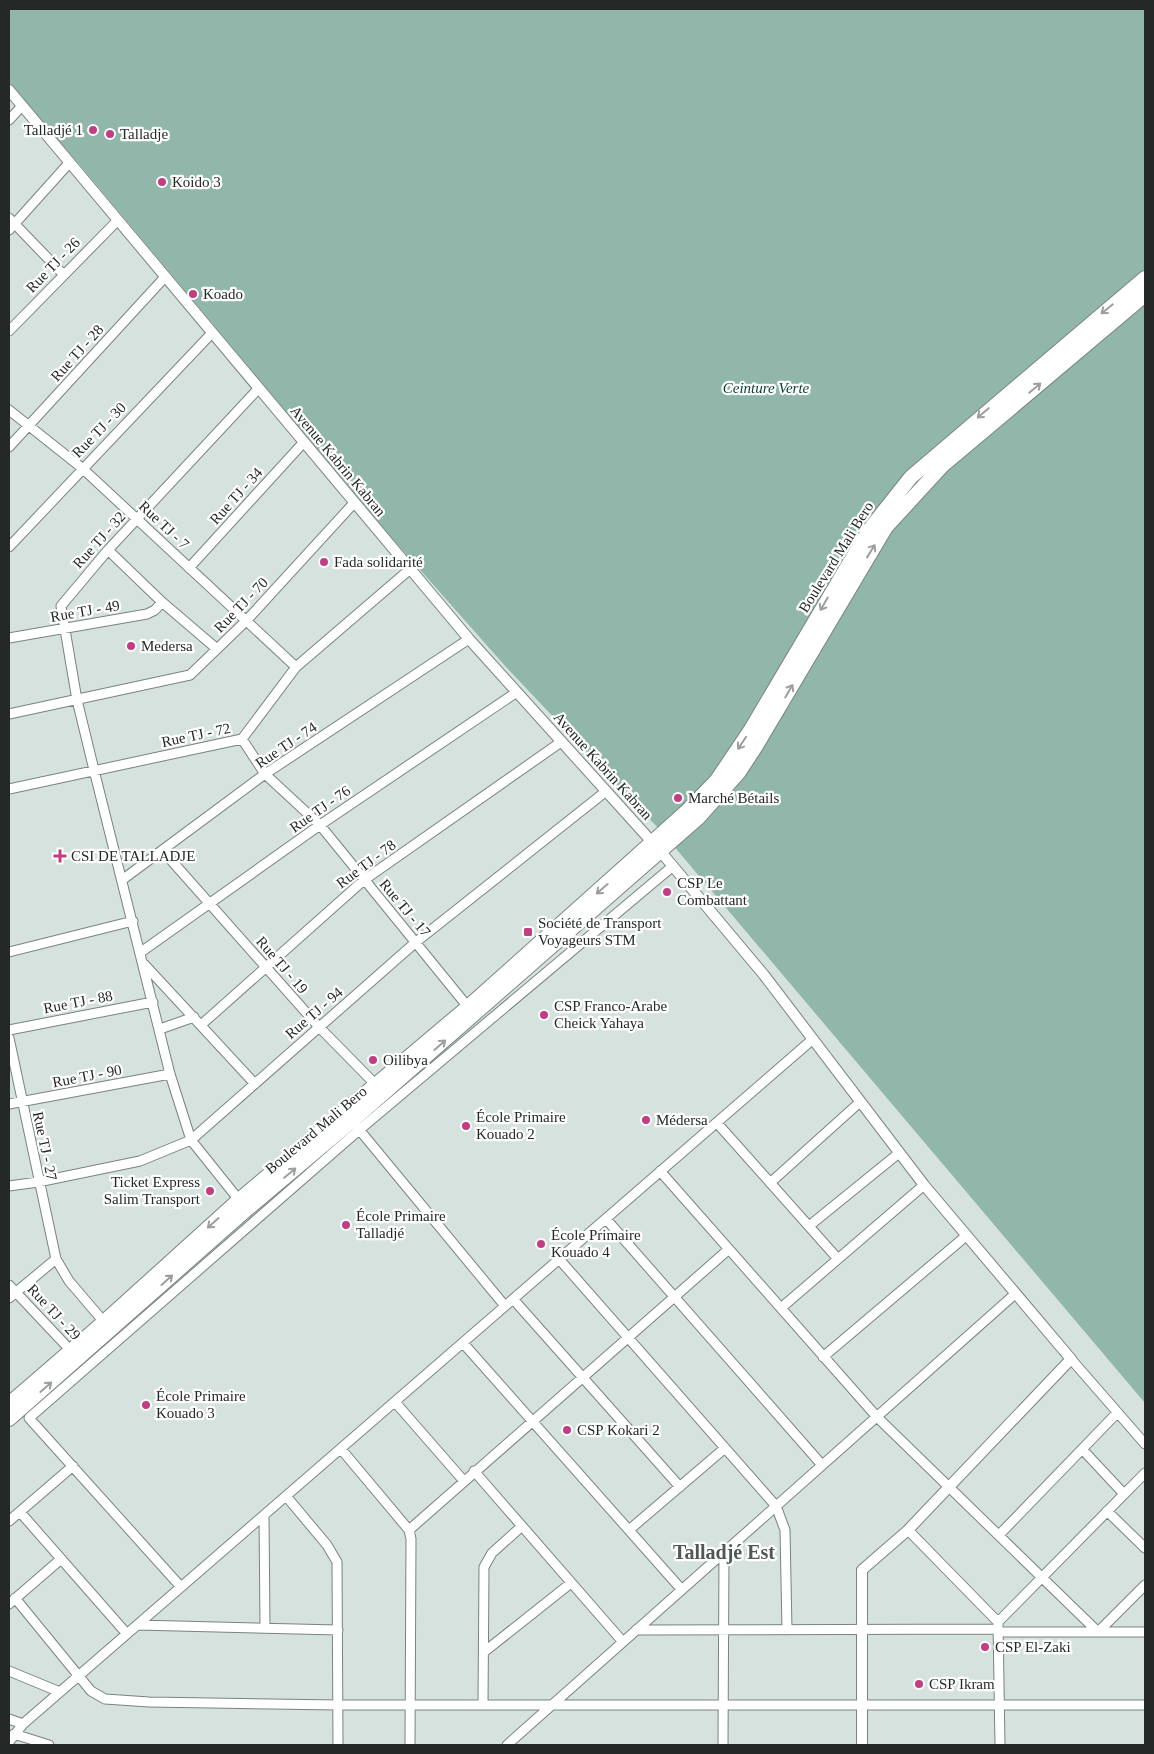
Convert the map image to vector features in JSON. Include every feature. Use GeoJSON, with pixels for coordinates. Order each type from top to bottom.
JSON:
{"type":"FeatureCollection","features":[{"type":"Feature","properties":{"kind":"main road","name":"Boulevard Mali Bero"},"geometry":{"type":"LineString","coordinates":[[670,836],[717,780],[768,702],[869,530],[911,477],[1145,278]]}},
{"type":"Feature","properties":{"kind":"main road","name":"Boulevard Mali Bero"},"geometry":{"type":"LineString","coordinates":[[670,836],[698,818],[739,772],[886,527],[942,466],[1145,295]]}},
{"type":"Feature","properties":{"kind":"main road"},"geometry":{"type":"LineString","coordinates":[[642,862],[670,836]]}},
{"type":"Feature","properties":{"kind":"main road","name":"Boulevard Mali Bero"},"geometry":{"type":"LineString","coordinates":[[9,1419],[104,1322],[239,1200],[381,1089],[624,885],[642,862]]}},
{"type":"Feature","properties":{"kind":"main road","name":"Boulevard Mali Bero"},"geometry":{"type":"LineString","coordinates":[[9,1404],[74,1354],[97,1352],[246,1210],[356,1126],[381,1089],[468,1007],[642,862]]}},
{"type":"Feature","properties":{"kind":"street","name":"Avenue Kabrin Kabran"},"geometry":{"type":"LineString","coordinates":[[9,90],[211,334],[468,639],[657,848],[764,975],[924,1185],[1071,1359]]}},
{"type":"Feature","properties":{"kind":"street"},"geometry":{"type":"LineString","coordinates":[[9,120],[22,106]]}},
{"type":"Feature","properties":{"kind":"street"},"geometry":{"type":"LineString","coordinates":[[63,274],[11,224],[70,162]]}},
{"type":"Feature","properties":{"kind":"street","name":"Rue TJ - 26"},"geometry":{"type":"LineString","coordinates":[[9,331],[118,220]]}},
{"type":"Feature","properties":{"kind":"street","name":"Rue TJ - 28"},"geometry":{"type":"LineString","coordinates":[[9,447],[165,278]]}},
{"type":"Feature","properties":{"kind":"street","name":"Rue TJ - 30"},"geometry":{"type":"LineString","coordinates":[[9,547],[211,334]]}},
{"type":"Feature","properties":{"kind":"street","name":"Rue TJ - 32"},"geometry":{"type":"LineString","coordinates":[[191,1140],[170,1074],[144,963],[94,770],[77,700],[63,630],[61,609],[62,602],[108,550],[258,389]]}},
{"type":"Feature","properties":{"kind":"street","name":"Rue TJ - 7"},"geometry":{"type":"LineString","coordinates":[[9,410],[82,468],[296,667]]}},
{"type":"Feature","properties":{"kind":"street","name":"Rue TJ - 34"},"geometry":{"type":"LineString","coordinates":[[189,568],[303,443]]}},
{"type":"Feature","properties":{"kind":"street","name":"Rue TJ - 70"},"geometry":{"type":"LineString","coordinates":[[9,714],[190,675],[246,621],[354,503]]}},
{"type":"Feature","properties":{"kind":"street"},"geometry":{"type":"LineString","coordinates":[[108,550],[162,602],[217,649]]}},
{"type":"Feature","properties":{"kind":"street","name":"Rue TJ - 72"},"geometry":{"type":"LineString","coordinates":[[9,789],[242,739],[296,667],[410,570]]}},
{"type":"Feature","properties":{"kind":"street","name":"Rue TJ - 49"},"geometry":{"type":"LineString","coordinates":[[9,638],[152,613],[162,602]]}},
{"type":"Feature","properties":{"kind":"street","name":"Rue TJ - 74"},"geometry":{"type":"LineString","coordinates":[[122,880],[265,774],[468,639]]}},
{"type":"Feature","properties":{"kind":"street","name":"Rue TJ - 76"},"geometry":{"type":"LineString","coordinates":[[141,952],[320,825],[517,692]]}},
{"type":"Feature","properties":{"kind":"street","name":"Rue TJ - 17"},"geometry":{"type":"LineString","coordinates":[[242,739],[265,774],[320,825],[468,1007]]}},
{"type":"Feature","properties":{"kind":"street","name":"Rue TJ - 78"},"geometry":{"type":"LineString","coordinates":[[201,1025],[364,880],[561,742]]}},
{"type":"Feature","properties":{"kind":"street","name":"Rue TJ - 94"},"geometry":{"type":"LineString","coordinates":[[9,1186],[38,1182],[140,1161],[191,1140],[416,942],[605,792]]}},
{"type":"Feature","properties":{"kind":"street","name":"Rue TJ - 19"},"geometry":{"type":"LineString","coordinates":[[163,851],[319,1027],[381,1089]]}},
{"type":"Feature","properties":{"kind":"street"},"geometry":{"type":"LineString","coordinates":[[505,1306],[356,1126],[672,866]]}},
{"type":"Feature","properties":{"kind":"street"},"geometry":{"type":"LineString","coordinates":[[624,885],[635,898]]}},
{"type":"Feature","properties":{"kind":"street"},"geometry":{"type":"LineString","coordinates":[[9,952],[133,921]]}},
{"type":"Feature","properties":{"kind":"street"},"geometry":{"type":"LineString","coordinates":[[144,963],[255,1084]]}},
{"type":"Feature","properties":{"kind":"street","name":"Rue TJ - 88"},"geometry":{"type":"LineString","coordinates":[[9,1030],[153,1002]]}},
{"type":"Feature","properties":{"kind":"street"},"geometry":{"type":"LineString","coordinates":[[160,1029],[194,1017]]}},
{"type":"Feature","properties":{"kind":"street","name":"Rue TJ - 27"},"geometry":{"type":"LineString","coordinates":[[9,1038],[38,1182],[56,1259],[69,1281],[104,1322]]}},
{"type":"Feature","properties":{"kind":"street"},"geometry":{"type":"LineString","coordinates":[[11,1738],[23,1724],[812,1039]]}},
{"type":"Feature","properties":{"kind":"street","name":"Rue TJ - 90"},"geometry":{"type":"LineString","coordinates":[[9,1104],[170,1074]]}},
{"type":"Feature","properties":{"kind":"street"},"geometry":{"type":"LineString","coordinates":[[770,1183],[860,1102]]}},
{"type":"Feature","properties":{"kind":"street"},"geometry":{"type":"LineString","coordinates":[[717,1122],[838,1259]]}},
{"type":"Feature","properties":{"kind":"street"},"geometry":{"type":"LineString","coordinates":[[191,1140],[239,1200]]}},
{"type":"Feature","properties":{"kind":"street"},"geometry":{"type":"LineString","coordinates":[[809,1226],[899,1153]]}},
{"type":"Feature","properties":{"kind":"street"},"geometry":{"type":"LineString","coordinates":[[660,1172],[877,1417],[1098,1632]]}},
{"type":"Feature","properties":{"kind":"street"},"geometry":{"type":"LineString","coordinates":[[781,1308],[924,1185]]}},
{"type":"Feature","properties":{"kind":"street"},"geometry":{"type":"LineString","coordinates":[[606,1219],[822,1466]]}},
{"type":"Feature","properties":{"kind":"street"},"geometry":{"type":"LineString","coordinates":[[823,1357],[966,1236]]}},
{"type":"Feature","properties":{"kind":"street"},"geometry":{"type":"LineString","coordinates":[[409,1530],[463,1480],[729,1249]]}},
{"type":"Feature","properties":{"kind":"street"},"geometry":{"type":"LineString","coordinates":[[12,1295],[56,1259]]}},
{"type":"Feature","properties":{"kind":"street"},"geometry":{"type":"LineString","coordinates":[[559,1259],[629,1336],[776,1506],[785,1530],[787,1630]]}},
{"type":"Feature","properties":{"kind":"street","name":"Rue TJ - 29"},"geometry":{"type":"LineString","coordinates":[[9,1285],[12,1295],[74,1354]]}},
{"type":"Feature","properties":{"kind":"street"},"geometry":{"type":"LineString","coordinates":[[507,1745],[1015,1294]]}},
{"type":"Feature","properties":{"kind":"street"},"geometry":{"type":"LineString","coordinates":[[513,1299],[680,1487]]}},
{"type":"Feature","properties":{"kind":"street"},"geometry":{"type":"LineString","coordinates":[[463,1343],[682,1590]]}},
{"type":"Feature","properties":{"kind":"street"},"geometry":{"type":"LineString","coordinates":[[97,1352],[30,1418],[181,1587]]}},
{"type":"Feature","properties":{"kind":"street"},"geometry":{"type":"LineString","coordinates":[[862,1745],[862,1570],[908,1530],[1071,1359],[1145,1444]]}},
{"type":"Feature","properties":{"kind":"street"},"geometry":{"type":"LineString","coordinates":[[395,1402],[463,1480]]}},
{"type":"Feature","properties":{"kind":"street"},"geometry":{"type":"LineString","coordinates":[[999,1535],[1118,1412]]}},
{"type":"Feature","properties":{"kind":"street"},"geometry":{"type":"LineString","coordinates":[[341,1448],[409,1530],[411,1539],[410,1745]]}},
{"type":"Feature","properties":{"kind":"street"},"geometry":{"type":"LineString","coordinates":[[629,1530],[725,1448]]}},
{"type":"Feature","properties":{"kind":"street"},"geometry":{"type":"LineString","coordinates":[[1082,1449],[1124,1494]]}},
{"type":"Feature","properties":{"kind":"street"},"geometry":{"type":"LineString","coordinates":[[9,1521],[73,1466]]}},
{"type":"Feature","properties":{"kind":"street"},"geometry":{"type":"LineString","coordinates":[[474,1471],[623,1642]]}},
{"type":"Feature","properties":{"kind":"street"},"geometry":{"type":"LineString","coordinates":[[998,1627],[1042,1578],[1145,1473]]}},
{"type":"Feature","properties":{"kind":"street"},"geometry":{"type":"LineString","coordinates":[[286,1496],[327,1545],[337,1562],[338,1745]]}},
{"type":"Feature","properties":{"kind":"street"},"geometry":{"type":"LineString","coordinates":[[1107,1511],[1145,1548]]}},
{"type":"Feature","properties":{"kind":"street"},"geometry":{"type":"LineString","coordinates":[[20,1512],[127,1634]]}},
{"type":"Feature","properties":{"kind":"street"},"geometry":{"type":"LineString","coordinates":[[264,1515],[265,1628]]}},
{"type":"Feature","properties":{"kind":"street"},"geometry":{"type":"LineString","coordinates":[[484,1705],[484,1567],[492,1553],[522,1526]]}},
{"type":"Feature","properties":{"kind":"street"},"geometry":{"type":"LineString","coordinates":[[908,1530],[998,1627],[1000,1745]]}},
{"type":"Feature","properties":{"kind":"street"},"geometry":{"type":"LineString","coordinates":[[723,1745],[724,1552]]}},
{"type":"Feature","properties":{"kind":"street"},"geometry":{"type":"LineString","coordinates":[[61,1559],[12,1601],[80,1675],[91,1691],[105,1699],[149,1702],[411,1706],[554,1704],[1145,1705]]}},
{"type":"Feature","properties":{"kind":"street"},"geometry":{"type":"LineString","coordinates":[[484,1652],[571,1583]]}},
{"type":"Feature","properties":{"kind":"street"},"geometry":{"type":"LineString","coordinates":[[1098,1632],[1145,1585]]}},
{"type":"Feature","properties":{"kind":"street"},"geometry":{"type":"LineString","coordinates":[[138,1624],[338,1630]]}},
{"type":"Feature","properties":{"kind":"street"},"geometry":{"type":"LineString","coordinates":[[636,1630],[998,1627],[1098,1632],[1145,1632]]}},
{"type":"Feature","properties":{"kind":"street"},"geometry":{"type":"LineString","coordinates":[[9,1671],[60,1692]]}},
{"type":"Feature","properties":{"kind":"street"},"geometry":{"type":"LineString","coordinates":[[9,1719],[23,1724]]}},
{"type":"Feature","properties":{"kind":"street"},"geometry":{"type":"LineString","coordinates":[[11,1738],[49,1745]]}},
{"type":"Feature","properties":{"kind":"green space","name":"Ceinture Verte"},"geometry":{"type":"Polygon","coordinates":[[[9,9],[1145,9],[1145,1403],[661,831],[506,667],[391,537],[80,165],[9,84],[9,9]]]}},
{"type":"Feature","properties":{"kind":"place","name":"Talladjé 1"},"geometry":{"type":"Point","coordinates":[93,130]}},
{"type":"Feature","properties":{"kind":"place","name":"Talladje"},"geometry":{"type":"Point","coordinates":[110,134]}},
{"type":"Feature","properties":{"kind":"place","name":"Koido 3"},"geometry":{"type":"Point","coordinates":[162,182]}},
{"type":"Feature","properties":{"kind":"place","name":"Koado"},"geometry":{"type":"Point","coordinates":[193,294]}},
{"type":"Feature","properties":{"kind":"place","name":"Fada solidarité"},"geometry":{"type":"Point","coordinates":[324,562]}},
{"type":"Feature","properties":{"kind":"place","name":"Medersa"},"geometry":{"type":"Point","coordinates":[131,646]}},
{"type":"Feature","properties":{"kind":"place","name":"Marché Bétails"},"geometry":{"type":"Point","coordinates":[678,798]}},
{"type":"Feature","properties":{"kind":"place","name":"CSI DE TALLADJE"},"geometry":{"type":"Point","coordinates":[60,856]}},
{"type":"Feature","properties":{"kind":"place","name":"CSP Le Combattant"},"geometry":{"type":"Point","coordinates":[667,892]}},
{"type":"Feature","properties":{"kind":"place","name":"Société de Transport Voyageurs STM"},"geometry":{"type":"Point","coordinates":[528,932]}},
{"type":"Feature","properties":{"kind":"place","name":"CSP Franco-Arabe Cheick Yahaya"},"geometry":{"type":"Point","coordinates":[544,1015]}},
{"type":"Feature","properties":{"kind":"place","name":"Oilibya"},"geometry":{"type":"Point","coordinates":[373,1060]}},
{"type":"Feature","properties":{"kind":"place","name":"Médersa"},"geometry":{"type":"Point","coordinates":[646,1120]}},
{"type":"Feature","properties":{"kind":"place","name":"École Primaire Kouado 2"},"geometry":{"type":"Point","coordinates":[466,1126]}},
{"type":"Feature","properties":{"kind":"place","name":"Ticket Express Salim Transport"},"geometry":{"type":"Point","coordinates":[210,1191]}},
{"type":"Feature","properties":{"kind":"place","name":"École Primaire Talladjé"},"geometry":{"type":"Point","coordinates":[346,1225]}},
{"type":"Feature","properties":{"kind":"place","name":"École Primaire Kouado 4"},"geometry":{"type":"Point","coordinates":[541,1244]}},
{"type":"Feature","properties":{"kind":"place","name":"École Primaire Kouado 3"},"geometry":{"type":"Point","coordinates":[146,1405]}},
{"type":"Feature","properties":{"kind":"place","name":"CSP Kokari 2"},"geometry":{"type":"Point","coordinates":[567,1430]}},
{"type":"Feature","properties":{"kind":"place","name":"CSP El-Zaki"},"geometry":{"type":"Point","coordinates":[985,1647]}},
{"type":"Feature","properties":{"kind":"place","name":"CSP Ikram"},"geometry":{"type":"Point","coordinates":[919,1684]}},
{"type":"Feature","properties":{"kind":"district","name":"Talladjé Est"},"geometry":{"type":"Point","coordinates":[724,1552]}}]}
